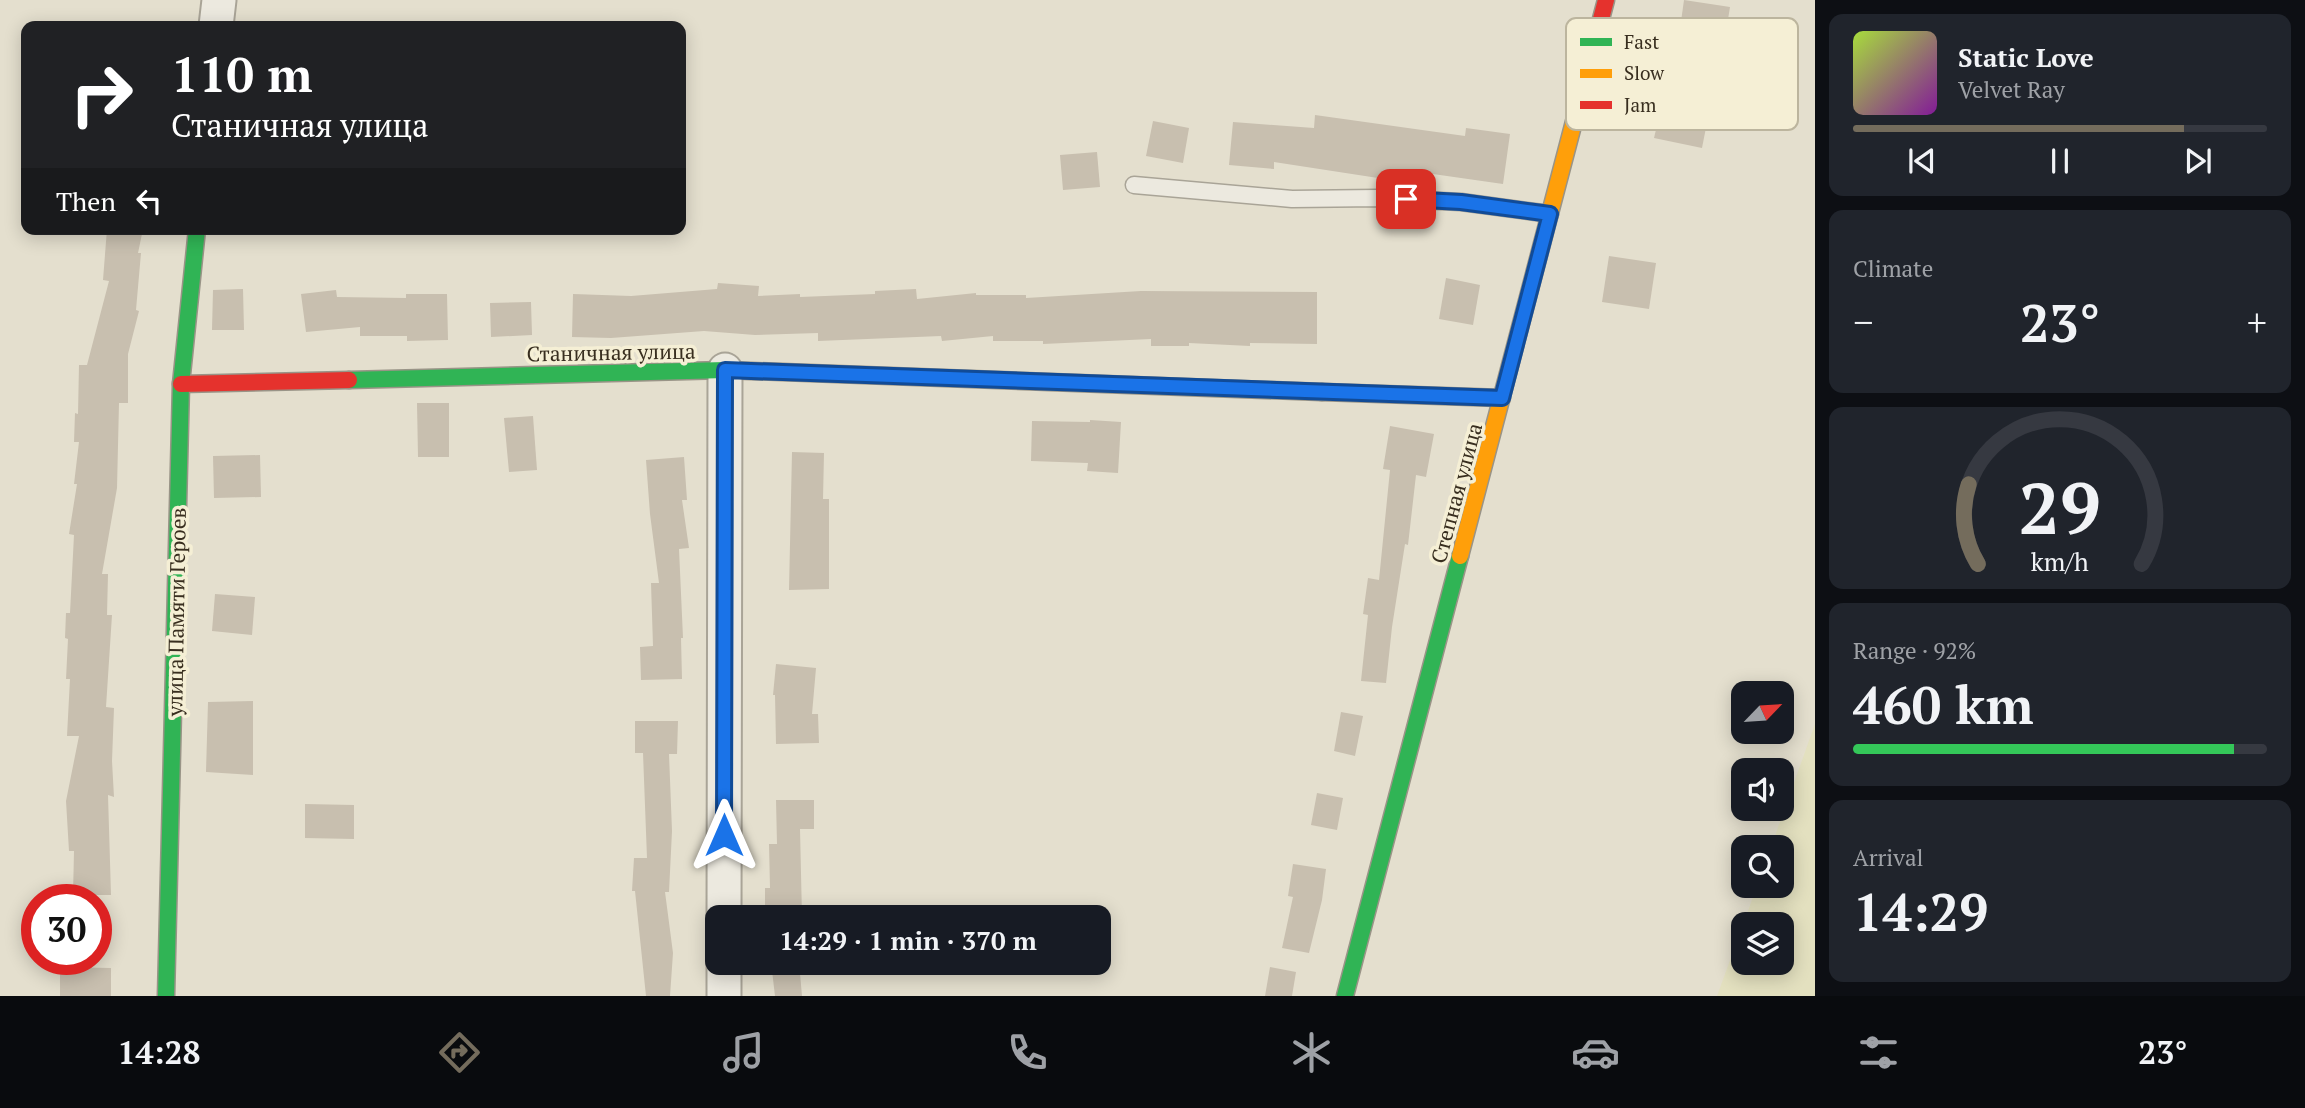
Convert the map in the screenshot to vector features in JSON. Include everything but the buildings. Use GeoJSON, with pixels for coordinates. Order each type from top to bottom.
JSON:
{"type":"FeatureCollection","features":[{"type":"Feature","properties":{"kind":"street"},"geometry":{"type":"LineString","coordinates":[[217,21],[219,0]]}},
{"type":"Feature","properties":{"kind":"street","name":"Степная улица"},"geometry":{"type":"LineString","coordinates":[[1601,18],[1606,0]]}},
{"type":"Feature","properties":{"kind":"street","name":"Степная улица"},"geometry":{"type":"LineString","coordinates":[[1345,996],[1572,130]]}},
{"type":"Feature","properties":{"kind":"street","name":"улица Памяти Героев"},"geometry":{"type":"LineString","coordinates":[[166,996],[181,384],[196,235]]}},
{"type":"Feature","properties":{"kind":"street"},"geometry":{"type":"LineString","coordinates":[[724,905],[725,370]]}},
{"type":"Feature","properties":{"kind":"street","name":"Станичная улица"},"geometry":{"type":"LineString","coordinates":[[181,384],[725,370],[1502,398]]}},
{"type":"Feature","properties":{"kind":"street"},"geometry":{"type":"LineString","coordinates":[[724,975],[724,996]]}},
{"type":"Feature","properties":{"kind":"lane"},"geometry":{"type":"LineString","coordinates":[[1134,185],[1292,199],[1378,198],[1461,202],[1550,214]]}},
{"type":"Feature","properties":{"kind":"shaded area"},"geometry":{"type":"Polygon","coordinates":[[[1815,724],[1815,996],[1717,996],[1731,957],[1731,975],[1794,975],[1794,912],[1747,912],[1753,898],[1794,898],[1794,835],[1775,835],[1780,821],[1794,821],[1794,783],[1815,724]]]}},
{"type":"Feature","properties":{"kind":"traffic: fast"},"geometry":{"type":"LineString","coordinates":[[166,996],[181,384],[196,235]]}},
{"type":"Feature","properties":{"kind":"traffic: fast"},"geometry":{"type":"LineString","coordinates":[[349,380],[725,370],[1322,392]]}},
{"type":"Feature","properties":{"kind":"traffic: fast"},"geometry":{"type":"LineString","coordinates":[[1345,996],[1460,556]]}},
{"type":"Feature","properties":{"kind":"traffic: slow"},"geometry":{"type":"LineString","coordinates":[[1460,556],[1572,130]]}},
{"type":"Feature","properties":{"kind":"traffic: slow"},"geometry":{"type":"LineString","coordinates":[[1322,392],[1502,398]]}},
{"type":"Feature","properties":{"kind":"traffic: jam"},"geometry":{"type":"LineString","coordinates":[[1601,18],[1606,0]]}},
{"type":"Feature","properties":{"kind":"traffic: jam"},"geometry":{"type":"LineString","coordinates":[[181,384],[349,380]]}},
{"type":"Feature","properties":{"kind":"route"},"geometry":{"type":"LineString","coordinates":[[724,835],[725,370],[1502,398],[1550,214],[1461,202],[1406,199]]}}]}
